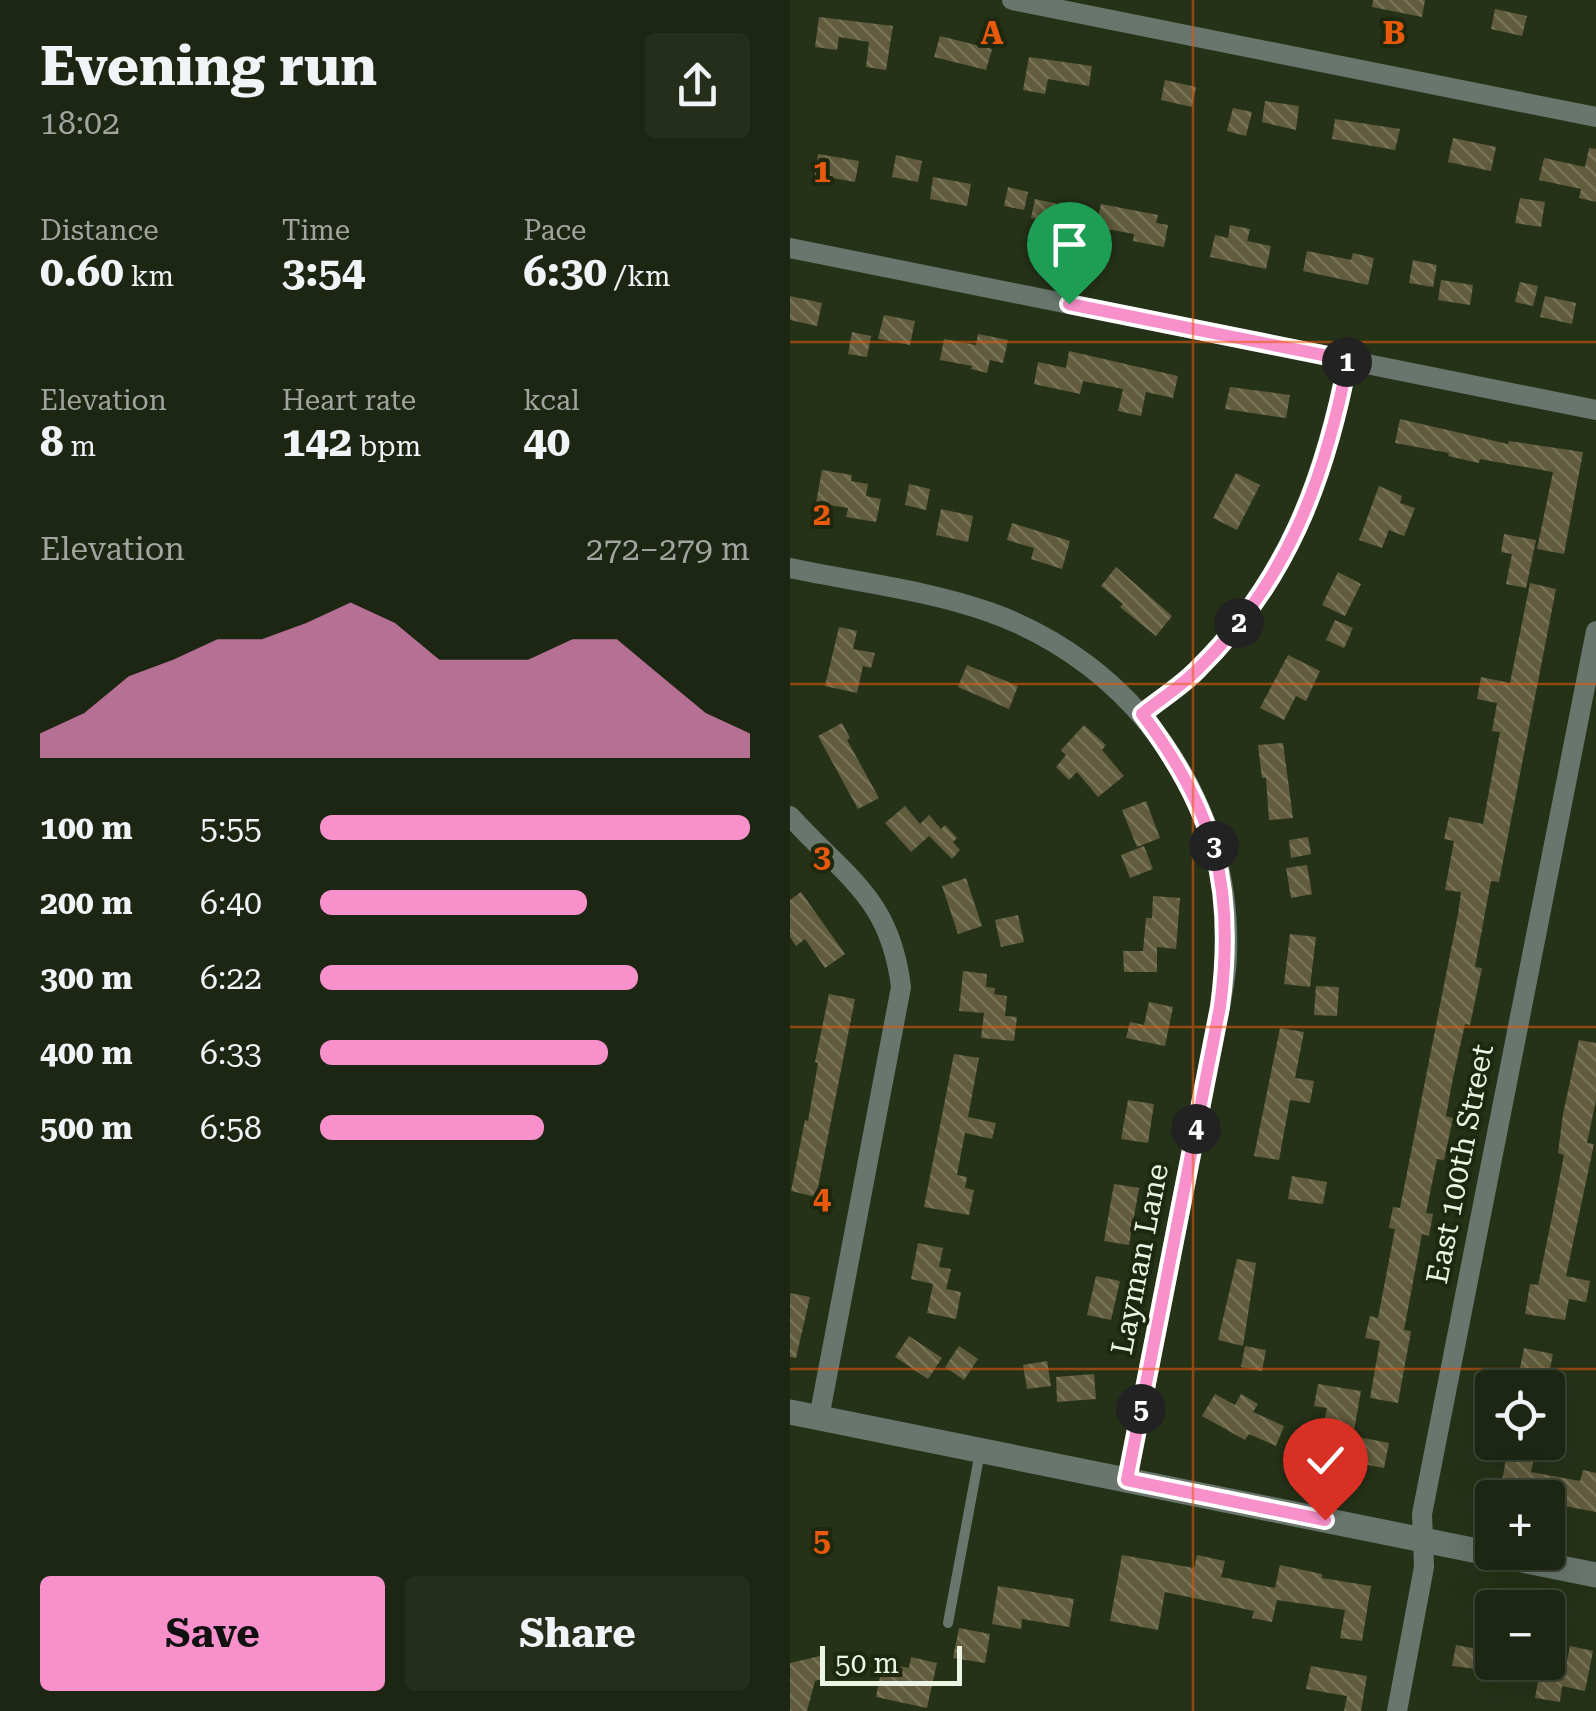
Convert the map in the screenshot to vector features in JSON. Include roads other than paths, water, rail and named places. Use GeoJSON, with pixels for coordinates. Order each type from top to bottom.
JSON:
{"type":"FeatureCollection","features":[{"type":"Feature","properties":{"kind":"street"},"geometry":{"type":"LineString","coordinates":[[1012,0],[1596,117]]}},
{"type":"Feature","properties":{"kind":"street"},"geometry":{"type":"LineString","coordinates":[[790,248],[1596,410]]}},
{"type":"Feature","properties":{"kind":"street"},"geometry":{"type":"LineString","coordinates":[[1142,714],[1194,673],[1235,628],[1270,579],[1299,526],[1322,469],[1348,360]]}},
{"type":"Feature","properties":{"kind":"street","name":"Layman Lane"},"geometry":{"type":"LineString","coordinates":[[790,568],[991,612],[1074,653],[1111,682],[1142,714],[1173,755],[1198,802],[1216,852],[1227,954],[1220,1007],[1127,1480]]}},
{"type":"Feature","properties":{"kind":"street","name":"East 100th Street"},"geometry":{"type":"LineString","coordinates":[[1397,1711],[1424,1567],[1423,1510],[1596,630]]}},
{"type":"Feature","properties":{"kind":"street"},"geometry":{"type":"LineString","coordinates":[[790,816],[871,899],[897,955],[901,987],[819,1418]]}},
{"type":"Feature","properties":{"kind":"street"},"geometry":{"type":"LineString","coordinates":[[790,1412],[1596,1575]]}},
{"type":"Feature","properties":{"kind":"lane"},"geometry":{"type":"LineString","coordinates":[[948,1623],[980,1451]]}}]}
